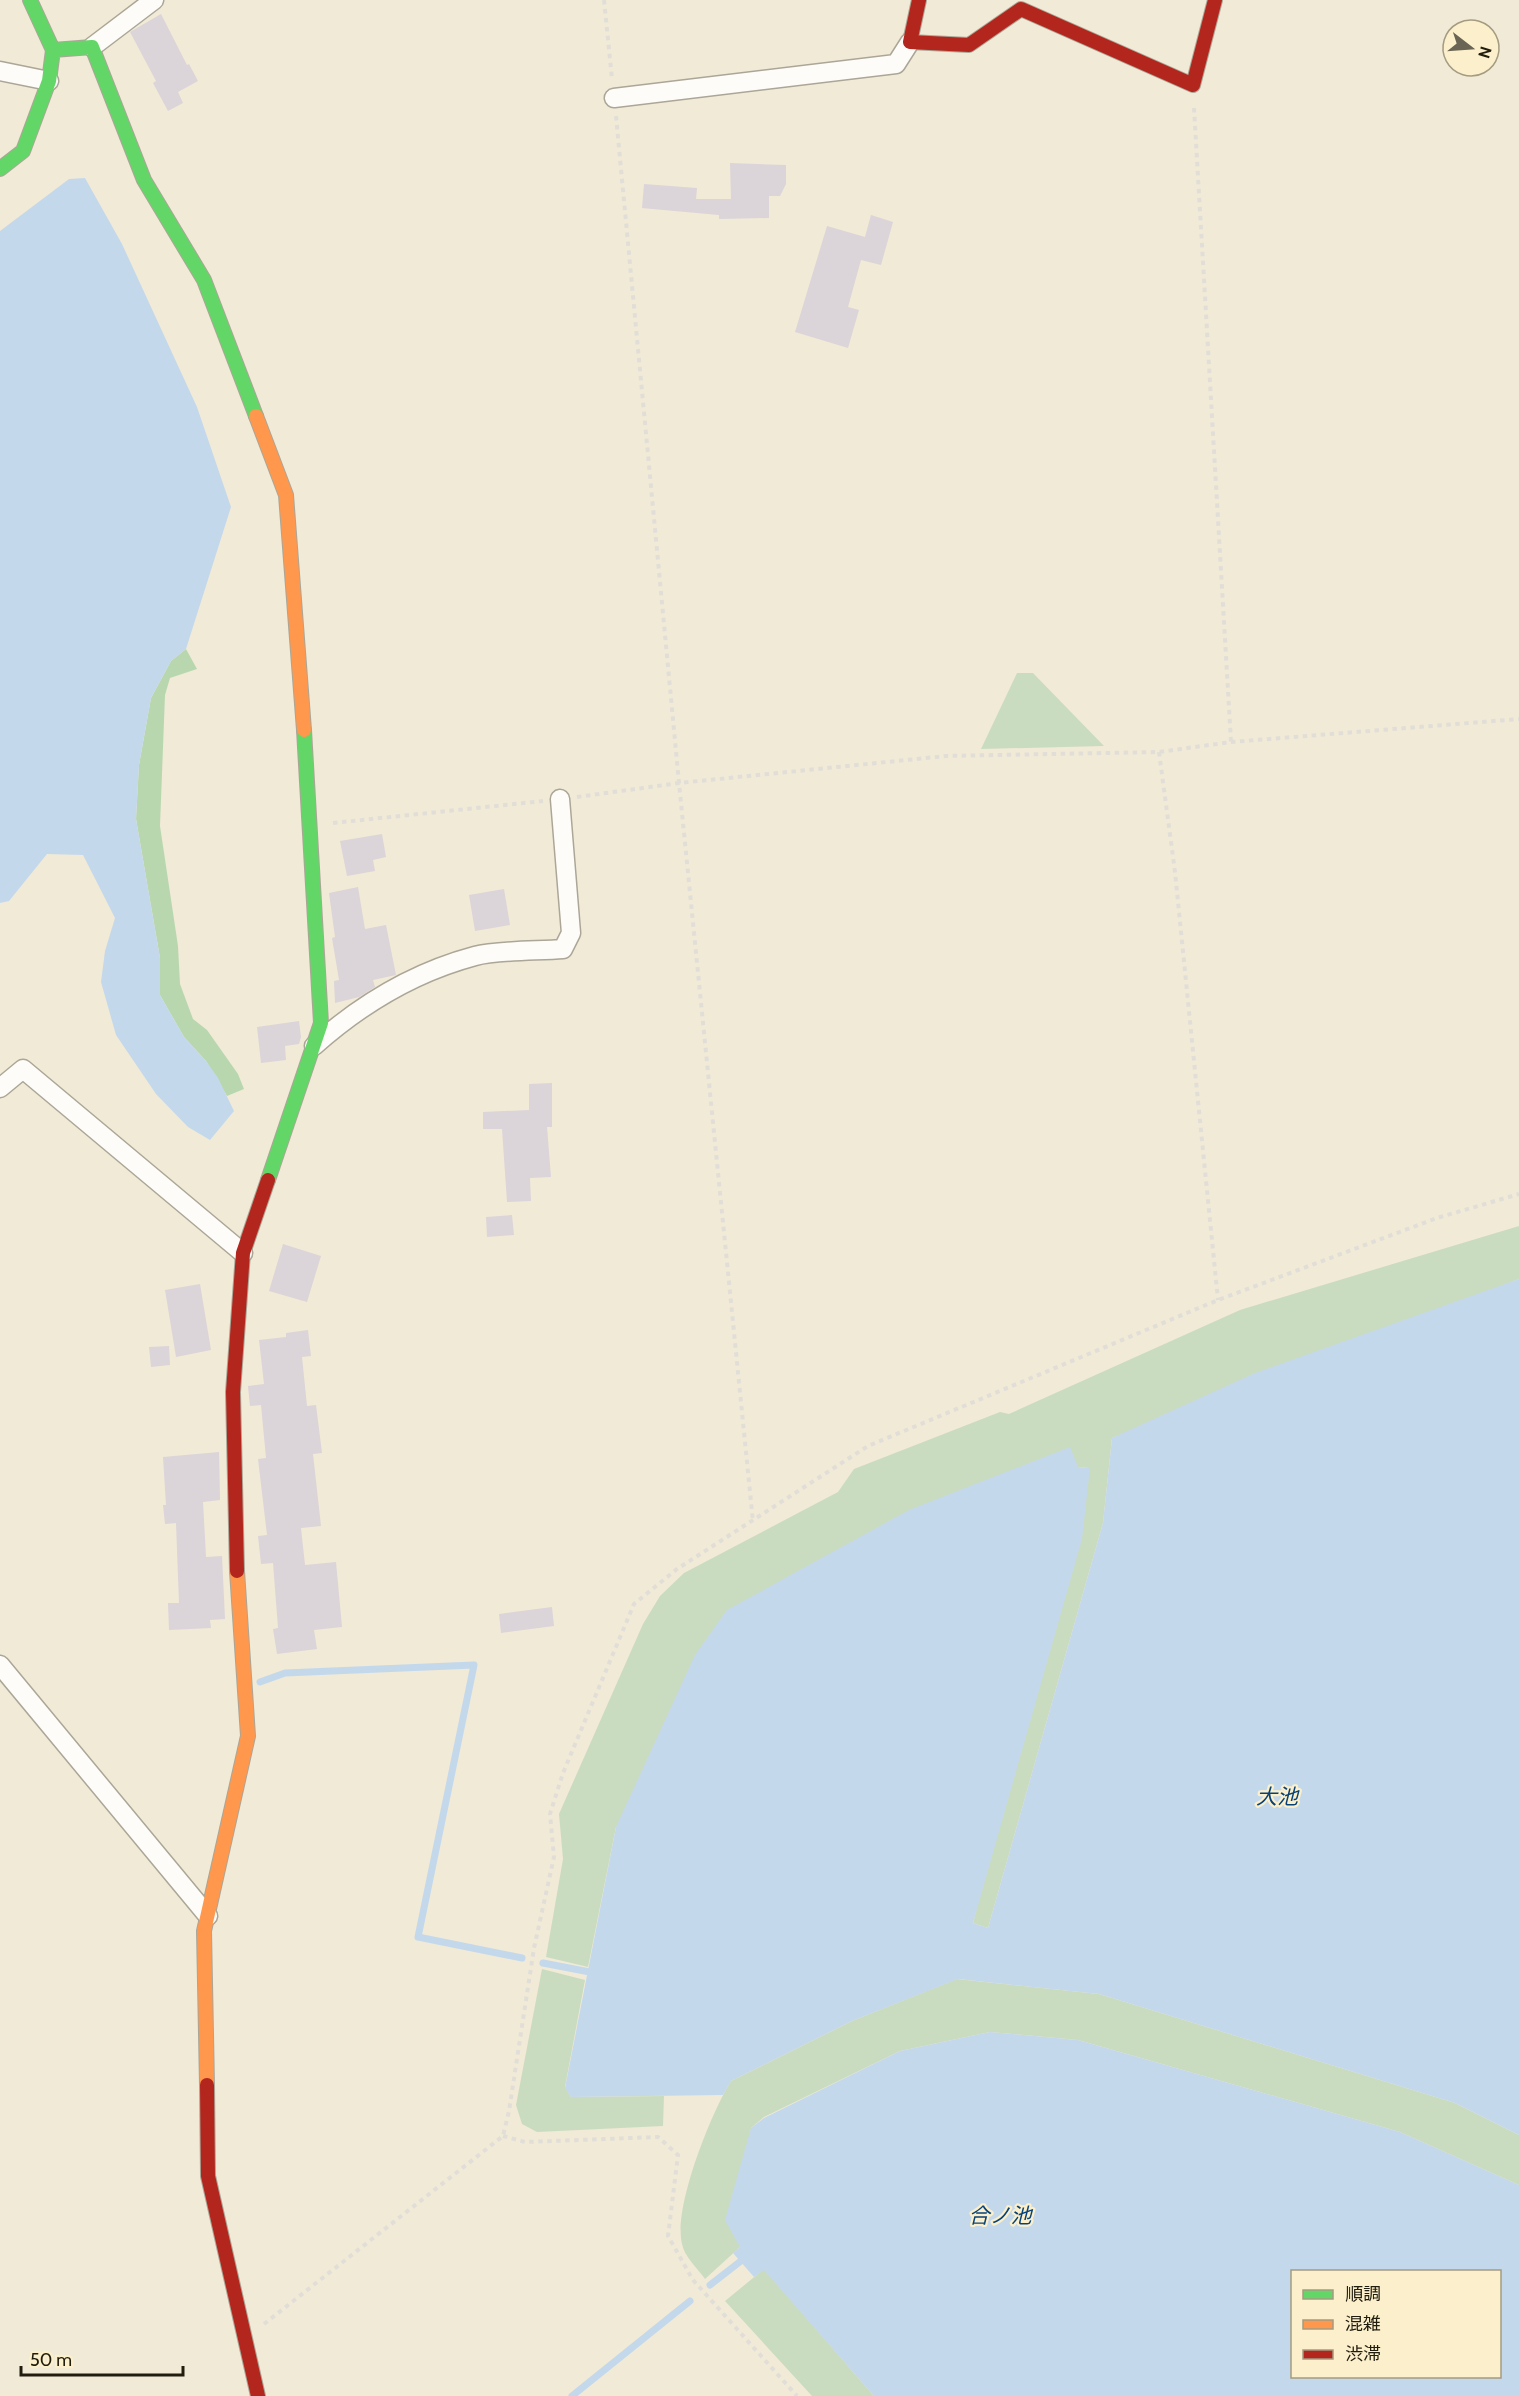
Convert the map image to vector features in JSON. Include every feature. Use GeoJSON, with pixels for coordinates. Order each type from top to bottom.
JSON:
{"type":"FeatureCollection","features":[{"type":"Feature","properties":{"kind":"street"},"geometry":{"type":"LineString","coordinates":[[0,169],[23,151],[49,81],[53,50],[30,0]]}},
{"type":"Feature","properties":{"kind":"street"},"geometry":{"type":"LineString","coordinates":[[53,50],[92,48],[154,0]]}},
{"type":"Feature","properties":{"kind":"street"},"geometry":{"type":"LineString","coordinates":[[614,98],[896,64],[910,42],[920,0]]}},
{"type":"Feature","properties":{"kind":"street"},"geometry":{"type":"LineString","coordinates":[[910,42],[969,45],[1021,9],[1193,85],[1215,0]]}},
{"type":"Feature","properties":{"kind":"street"},"geometry":{"type":"LineString","coordinates":[[92,48],[144,180],[204,280],[286,495],[311,826],[321,1023],[243,1253],[233,1392],[237,1572],[248,1736],[204,1931],[208,2176],[258,2396]]}},
{"type":"Feature","properties":{"kind":"street"},"geometry":{"type":"LineString","coordinates":[[0,71],[49,81]]}},
{"type":"Feature","properties":{"kind":"street"},"geometry":{"type":"LineString","coordinates":[[314,1046],[342,1021],[407,981],[476,956],[563,949],[572,933],[560,799]]}},
{"type":"Feature","properties":{"kind":"street"},"geometry":{"type":"LineString","coordinates":[[0,1088],[23,1069],[243,1253]]}},
{"type":"Feature","properties":{"kind":"street"},"geometry":{"type":"LineString","coordinates":[[0,1665],[208,1916]]}},
{"type":"Feature","properties":{"kind":"path"},"geometry":{"type":"LineString","coordinates":[[604,0],[753,1522]]}},
{"type":"Feature","properties":{"kind":"path"},"geometry":{"type":"LineString","coordinates":[[1193,85],[1231,742]]}},
{"type":"Feature","properties":{"kind":"path"},"geometry":{"type":"LineString","coordinates":[[311,826],[560,799],[679,783],[946,756],[1159,752],[1231,742],[1519,719]]}},
{"type":"Feature","properties":{"kind":"path"},"geometry":{"type":"LineString","coordinates":[[1159,752],[1175,872],[1218,1300]]}},
{"type":"Feature","properties":{"kind":"path"},"geometry":{"type":"LineString","coordinates":[[246,2339],[503,2136],[509,2111],[534,1948],[554,1857],[550,1814],[567,1763],[634,1604],[678,1569],[867,1446],[1218,1300],[1437,1218],[1519,1194]]}},
{"type":"Feature","properties":{"kind":"path"},"geometry":{"type":"LineString","coordinates":[[503,2136],[525,2142],[658,2137],[678,2155],[668,2236],[693,2280],[797,2396]]}},
{"type":"Feature","properties":{"kind":"green space"},"geometry":{"type":"Polygon","coordinates":[[[186,649],[197,669],[170,678],[165,695],[160,826],[178,946],[180,984],[193,1019],[207,1030],[238,1074],[244,1089],[227,1096],[206,1061],[184,1037],[160,995],[160,958],[136,819],[139,765],[151,698],[171,661],[186,649]]]}},
{"type":"Feature","properties":{"kind":"green space"},"geometry":{"type":"Polygon","coordinates":[[[1017,673],[1033,673],[1104,746],[981,749],[1017,673]]]}},
{"type":"Feature","properties":{"kind":"green space"},"geometry":{"type":"Polygon","coordinates":[[[1519,1226],[1519,1279],[1112,1438],[1103,1523],[988,1928],[973,1923],[1089,1468],[1078,1467],[616,1827],[588,1967],[546,1957],[563,1859],[559,1814],[643,1624],[660,1596],[684,1573],[838,1492],[854,1469],[1000,1412],[1009,1414],[1240,1310],[1519,1226]]]}},
{"type":"Feature","properties":{"kind":"green space"},"geometry":{"type":"Polygon","coordinates":[[[542,1969],[585,1980],[565,2087],[571,2097],[664,2096],[663,2126],[537,2132],[522,2124],[516,2105],[542,1969]]]}},
{"type":"Feature","properties":{"kind":"green space"},"geometry":{"type":"Polygon","coordinates":[[[957,1979],[1099,1994],[1455,2103],[1519,2135],[1519,2185],[1400,2132],[1078,2040],[990,2032],[900,2051],[764,2117],[751,2128],[740,2247],[705,2279],[683,2249],[681,2228],[683,2208],[704,2137],[731,2081],[852,2021],[957,1979]]]}},
{"type":"Feature","properties":{"kind":"green space"},"geometry":{"type":"Polygon","coordinates":[[[764,2269],[874,2396],[812,2396],[725,2301],[764,2269]]]}},
{"type":"Feature","properties":{"kind":"water"},"geometry":{"type":"Polygon","coordinates":[[[85,178],[122,244],[197,407],[231,507],[186,649],[171,661],[151,698],[139,765],[136,819],[160,958],[160,995],[184,1037],[218,1078],[234,1111],[210,1140],[188,1127],[156,1094],[116,1035],[101,982],[105,951],[115,918],[83,855],[47,854],[9,901],[0,903],[0,231],[69,179],[85,178]]]}},
{"type":"Feature","properties":{"kind":"water","name":"大池"},"geometry":{"type":"Polygon","coordinates":[[[1519,1279],[1519,2135],[1455,2103],[1099,1994],[958,1979],[852,2021],[731,2081],[723,2095],[571,2097],[565,2088],[616,1827],[695,1655],[727,1610],[909,1510],[1070,1447],[1078,1467],[1090,1468],[1082,1539],[973,1923],[988,1928],[1103,1523],[1112,1438],[1255,1373],[1519,1279]]]}},
{"type":"Feature","properties":{"kind":"water","name":"合ノ池"},"geometry":{"type":"Polygon","coordinates":[[[990,2032],[1078,2040],[1400,2132],[1519,2185],[1519,2396],[874,2396],[764,2270],[754,2277],[733,2253],[740,2247],[725,2220],[751,2128],[764,2118],[900,2051],[990,2032]]]}},
{"type":"Feature","properties":{"kind":"building"},"geometry":{"type":"Polygon","coordinates":[[[161,14],[187,65],[189,64],[198,81],[178,92],[183,103],[168,111],[153,83],[156,81],[130,32],[161,14]]]}},
{"type":"Feature","properties":{"kind":"building"},"geometry":{"type":"Polygon","coordinates":[[[730,163],[786,165],[786,184],[780,196],[769,196],[769,218],[719,219],[719,215],[642,208],[644,184],[697,188],[696,199],[731,199],[730,163]]]}},
{"type":"Feature","properties":{"kind":"building"},"geometry":{"type":"Polygon","coordinates":[[[871,215],[893,222],[881,265],[861,260],[848,307],[859,310],[848,348],[795,332],[827,226],[865,237],[871,215]]]}},
{"type":"Feature","properties":{"kind":"building"},"geometry":{"type":"Polygon","coordinates":[[[382,834],[386,857],[373,860],[375,871],[347,876],[340,841],[382,834]]]}},
{"type":"Feature","properties":{"kind":"building"},"geometry":{"type":"Polygon","coordinates":[[[358,887],[365,929],[386,925],[396,975],[373,980],[375,987],[359,997],[335,1003],[334,981],[339,980],[332,938],[335,937],[329,893],[358,887]]]}},
{"type":"Feature","properties":{"kind":"building"},"geometry":{"type":"Polygon","coordinates":[[[504,889],[510,925],[475,931],[469,895],[504,889]]]}},
{"type":"Feature","properties":{"kind":"building"},"geometry":{"type":"Polygon","coordinates":[[[299,1021],[301,1037],[299,1044],[285,1046],[286,1060],[261,1063],[257,1027],[299,1021]]]}},
{"type":"Feature","properties":{"kind":"building"},"geometry":{"type":"Polygon","coordinates":[[[552,1083],[552,1127],[547,1127],[551,1177],[530,1178],[531,1201],[507,1202],[502,1129],[483,1129],[483,1112],[529,1110],[529,1084],[552,1083]]]}},
{"type":"Feature","properties":{"kind":"building"},"geometry":{"type":"Polygon","coordinates":[[[512,1215],[514,1235],[487,1237],[486,1217],[512,1215]]]}},
{"type":"Feature","properties":{"kind":"building"},"geometry":{"type":"Polygon","coordinates":[[[283,1244],[321,1256],[307,1302],[269,1291],[283,1244]]]}},
{"type":"Feature","properties":{"kind":"building"},"geometry":{"type":"Polygon","coordinates":[[[200,1284],[211,1350],[176,1357],[165,1290],[200,1284]]]}},
{"type":"Feature","properties":{"kind":"building"},"geometry":{"type":"Polygon","coordinates":[[[308,1330],[311,1356],[302,1357],[307,1406],[316,1405],[322,1453],[313,1454],[321,1526],[301,1528],[305,1565],[336,1562],[342,1627],[314,1630],[317,1649],[277,1654],[273,1629],[278,1628],[273,1563],[261,1564],[258,1536],[267,1535],[258,1459],[266,1458],[261,1405],[250,1406],[248,1386],[264,1384],[259,1340],[286,1337],[286,1333],[308,1330]]]}},
{"type":"Feature","properties":{"kind":"building"},"geometry":{"type":"Polygon","coordinates":[[[169,1346],[170,1365],[151,1367],[149,1347],[169,1346]]]}},
{"type":"Feature","properties":{"kind":"building"},"geometry":{"type":"Polygon","coordinates":[[[219,1452],[220,1500],[203,1502],[206,1557],[222,1556],[225,1619],[210,1620],[211,1628],[169,1630],[168,1603],[179,1603],[176,1523],[165,1524],[163,1457],[219,1452]]]}},
{"type":"Feature","properties":{"kind":"building"},"geometry":{"type":"Polygon","coordinates":[[[552,1607],[554,1626],[501,1633],[499,1614],[552,1607]]]}},
{"type":"Feature","properties":{"kind":"waterway"},"geometry":{"type":"LineString","coordinates":[[260,1682],[285,1673],[474,1665],[418,1937],[522,1958]]}},
{"type":"Feature","properties":{"kind":"waterway"},"geometry":{"type":"LineString","coordinates":[[543,1963],[595,1973]]}},
{"type":"Feature","properties":{"kind":"waterway"},"geometry":{"type":"LineString","coordinates":[[710,2285],[746,2257]]}},
{"type":"Feature","properties":{"kind":"waterway"},"geometry":{"type":"LineString","coordinates":[[572,2396],[690,2301]]}},
{"type":"Feature","properties":{"kind":"traffic: fast"},"geometry":{"type":"LineString","coordinates":[[0,169],[23,151],[49,81],[53,50],[30,0]]}},
{"type":"Feature","properties":{"kind":"traffic: fast"},"geometry":{"type":"LineString","coordinates":[[53,50],[92,47],[144,180],[204,280],[256,416]]}},
{"type":"Feature","properties":{"kind":"traffic: fast"},"geometry":{"type":"LineString","coordinates":[[268,1180],[321,1023],[304,730]]}},
{"type":"Feature","properties":{"kind":"traffic: slow"},"geometry":{"type":"LineString","coordinates":[[256,416],[286,495],[304,730]]}},
{"type":"Feature","properties":{"kind":"traffic: slow"},"geometry":{"type":"LineString","coordinates":[[207,2085],[204,1931],[248,1736],[237,1571]]}},
{"type":"Feature","properties":{"kind":"traffic: jam"},"geometry":{"type":"LineString","coordinates":[[919,0],[910,42],[969,45],[1021,9],[1193,85],[1215,0]]}},
{"type":"Feature","properties":{"kind":"traffic: jam"},"geometry":{"type":"LineString","coordinates":[[237,1571],[233,1392],[243,1253],[268,1180]]}},
{"type":"Feature","properties":{"kind":"traffic: jam"},"geometry":{"type":"LineString","coordinates":[[207,2085],[208,2176],[258,2396]]}}]}
